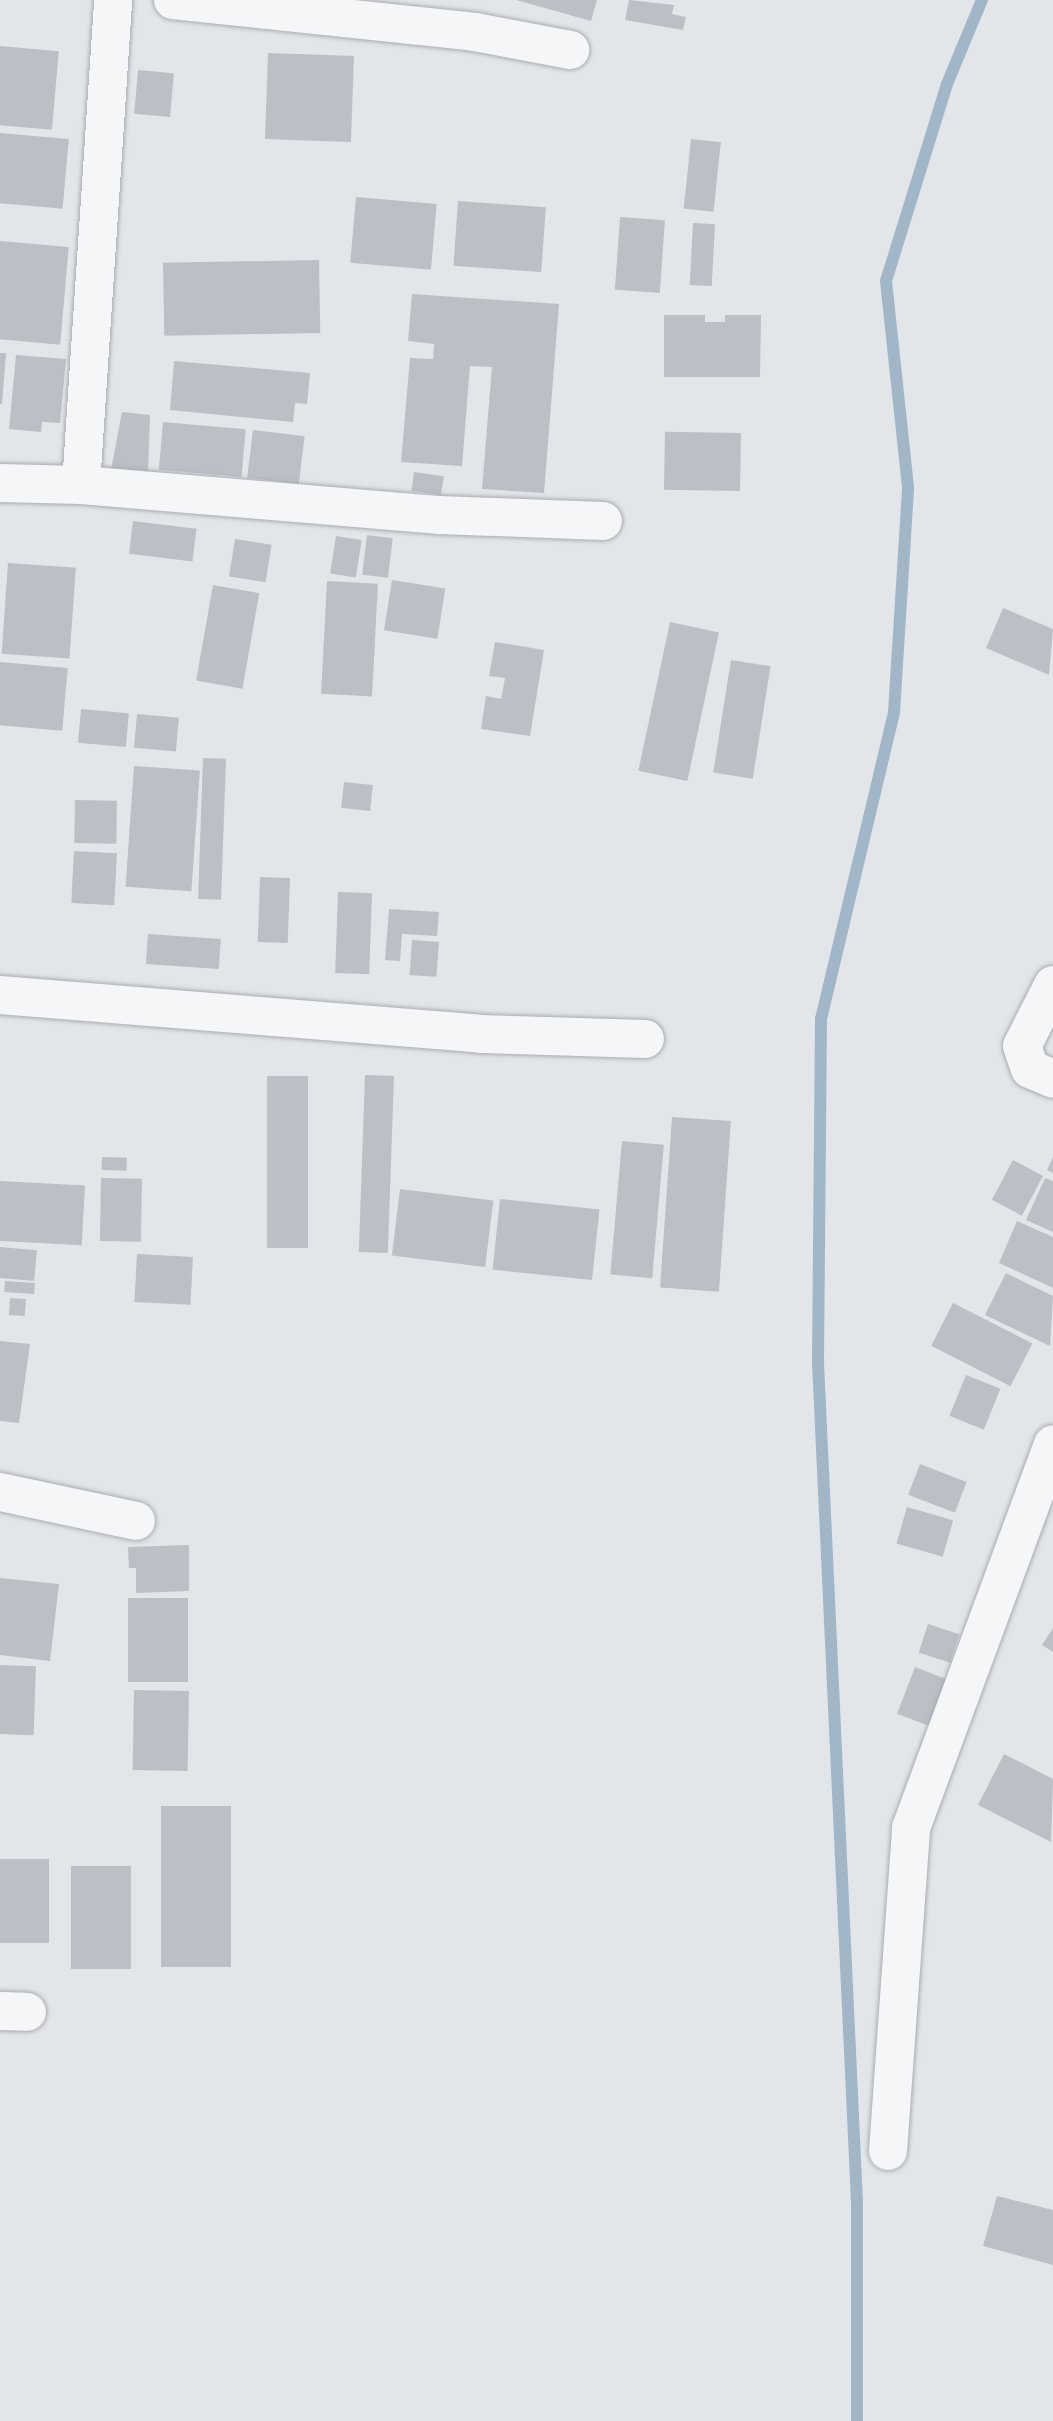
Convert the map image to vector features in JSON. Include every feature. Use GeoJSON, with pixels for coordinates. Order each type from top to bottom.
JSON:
{"type":"FeatureCollection","features":[{"type":"Feature","properties":{"kind":"street"},"geometry":{"type":"LineString","coordinates":[[81,485],[113,0]]}},
{"type":"Feature","properties":{"kind":"street"},"geometry":{"type":"LineString","coordinates":[[173,0],[475,32],[570,50]]}},
{"type":"Feature","properties":{"kind":"street"},"geometry":{"type":"LineString","coordinates":[[0,483],[81,485],[440,515],[603,521]]}},
{"type":"Feature","properties":{"kind":"street"},"geometry":{"type":"LineString","coordinates":[[1053,985],[1022,1046],[1030,1069],[1053,1079]]}},
{"type":"Feature","properties":{"kind":"street"},"geometry":{"type":"LineString","coordinates":[[0,995],[480,1034],[645,1039]]}},
{"type":"Feature","properties":{"kind":"street"},"geometry":{"type":"LineString","coordinates":[[888,2151],[911,1828],[1053,1444]]}},
{"type":"Feature","properties":{"kind":"street"},"geometry":{"type":"LineString","coordinates":[[0,1492],[136,1521]]}},
{"type":"Feature","properties":{"kind":"building"},"geometry":{"type":"Polygon","coordinates":[[[516,0],[597,0],[591,21],[516,0]]]}},
{"type":"Feature","properties":{"kind":"building"},"geometry":{"type":"Polygon","coordinates":[[[629,0],[674,5],[672,14],[686,17],[683,30],[625,20],[629,0]]]}},
{"type":"Feature","properties":{"kind":"building"},"geometry":{"type":"Polygon","coordinates":[[[0,46],[59,51],[52,130],[0,125],[0,46]]]}},
{"type":"Feature","properties":{"kind":"building"},"geometry":{"type":"Polygon","coordinates":[[[268,53],[354,56],[351,142],[265,139],[268,53]]]}},
{"type":"Feature","properties":{"kind":"building"},"geometry":{"type":"Polygon","coordinates":[[[138,70],[174,73],[170,117],[134,114],[138,70]]]}},
{"type":"Feature","properties":{"kind":"building"},"geometry":{"type":"Polygon","coordinates":[[[0,133],[69,139],[63,209],[0,203],[0,133]]]}},
{"type":"Feature","properties":{"kind":"building"},"geometry":{"type":"Polygon","coordinates":[[[691,139],[721,142],[714,212],[684,209],[691,139]]]}},
{"type":"Feature","properties":{"kind":"building"},"geometry":{"type":"Polygon","coordinates":[[[356,197],[437,204],[431,270],[350,263],[356,197]]]}},
{"type":"Feature","properties":{"kind":"building"},"geometry":{"type":"Polygon","coordinates":[[[458,201],[546,207],[541,272],[453,266],[458,201]]]}},
{"type":"Feature","properties":{"kind":"building"},"geometry":{"type":"Polygon","coordinates":[[[620,217],[665,220],[660,293],[615,290],[620,217]]]}},
{"type":"Feature","properties":{"kind":"building"},"geometry":{"type":"Polygon","coordinates":[[[693,223],[715,224],[712,286],[690,285],[693,223]]]}},
{"type":"Feature","properties":{"kind":"building"},"geometry":{"type":"Polygon","coordinates":[[[0,241],[69,247],[60,345],[0,339],[0,241]]]}},
{"type":"Feature","properties":{"kind":"building"},"geometry":{"type":"Polygon","coordinates":[[[319,260],[320,333],[164,336],[163,263],[319,260]]]}},
{"type":"Feature","properties":{"kind":"building"},"geometry":{"type":"Polygon","coordinates":[[[412,294],[559,304],[544,493],[482,489],[492,367],[470,366],[462,466],[401,462],[410,358],[433,359],[434,344],[408,341],[412,294]]]}},
{"type":"Feature","properties":{"kind":"building"},"geometry":{"type":"Polygon","coordinates":[[[664,315],[705,315],[705,322],[725,322],[725,315],[761,315],[760,377],[664,377],[664,315]]]}},
{"type":"Feature","properties":{"kind":"building"},"geometry":{"type":"Polygon","coordinates":[[[0,353],[6,353],[2,404],[0,404],[0,353]]]}},
{"type":"Feature","properties":{"kind":"building"},"geometry":{"type":"Polygon","coordinates":[[[16,355],[66,359],[60,423],[42,422],[41,432],[9,429],[16,355]]]}},
{"type":"Feature","properties":{"kind":"building"},"geometry":{"type":"Polygon","coordinates":[[[174,361],[310,373],[307,404],[295,403],[293,422],[170,410],[174,361]]]}},
{"type":"Feature","properties":{"kind":"building"},"geometry":{"type":"Polygon","coordinates":[[[122,412],[150,415],[148,472],[111,470],[122,412]]]}},
{"type":"Feature","properties":{"kind":"building"},"geometry":{"type":"Polygon","coordinates":[[[163,422],[246,429],[242,477],[159,470],[163,422]]]}},
{"type":"Feature","properties":{"kind":"building"},"geometry":{"type":"Polygon","coordinates":[[[253,430],[305,436],[299,484],[247,478],[253,430]]]}},
{"type":"Feature","properties":{"kind":"building"},"geometry":{"type":"Polygon","coordinates":[[[665,432],[741,433],[740,491],[664,490],[665,432]]]}},
{"type":"Feature","properties":{"kind":"building"},"geometry":{"type":"Polygon","coordinates":[[[414,472],[444,476],[441,495],[411,491],[414,472]]]}},
{"type":"Feature","properties":{"kind":"building"},"geometry":{"type":"Polygon","coordinates":[[[133,521],[197,529],[193,562],[129,554],[133,521]]]}},
{"type":"Feature","properties":{"kind":"building"},"geometry":{"type":"Polygon","coordinates":[[[367,535],[393,538],[388,578],[362,575],[367,535]]]}},
{"type":"Feature","properties":{"kind":"building"},"geometry":{"type":"Polygon","coordinates":[[[336,536],[362,540],[356,578],[330,574],[336,536]]]}},
{"type":"Feature","properties":{"kind":"building"},"geometry":{"type":"Polygon","coordinates":[[[235,539],[272,545],[266,582],[229,577],[235,539]]]}},
{"type":"Feature","properties":{"kind":"building"},"geometry":{"type":"Polygon","coordinates":[[[8,563],[76,568],[69,659],[2,654],[8,563]]]}},
{"type":"Feature","properties":{"kind":"building"},"geometry":{"type":"Polygon","coordinates":[[[392,580],[445,588],[437,639],[384,630],[392,580]]]}},
{"type":"Feature","properties":{"kind":"building"},"geometry":{"type":"Polygon","coordinates":[[[327,581],[378,584],[372,697],[321,694],[327,581]]]}},
{"type":"Feature","properties":{"kind":"building"},"geometry":{"type":"Polygon","coordinates":[[[213,585],[259,593],[242,689],[196,681],[213,585]]]}},
{"type":"Feature","properties":{"kind":"building"},"geometry":{"type":"Polygon","coordinates":[[[1003,608],[1053,629],[1049,675],[986,648],[1003,608]]]}},
{"type":"Feature","properties":{"kind":"building"},"geometry":{"type":"Polygon","coordinates":[[[670,622],[719,632],[687,781],[638,771],[670,622]]]}},
{"type":"Feature","properties":{"kind":"building"},"geometry":{"type":"Polygon","coordinates":[[[495,642],[544,650],[530,736],[481,729],[486,696],[501,699],[505,678],[489,676],[495,642]]]}},
{"type":"Feature","properties":{"kind":"building"},"geometry":{"type":"Polygon","coordinates":[[[731,660],[771,666],[753,779],[713,773],[731,660]]]}},
{"type":"Feature","properties":{"kind":"building"},"geometry":{"type":"Polygon","coordinates":[[[0,662],[68,668],[62,731],[0,725],[0,662]]]}},
{"type":"Feature","properties":{"kind":"building"},"geometry":{"type":"Polygon","coordinates":[[[81,709],[129,713],[126,747],[78,743],[81,709]]]}},
{"type":"Feature","properties":{"kind":"building"},"geometry":{"type":"Polygon","coordinates":[[[137,714],[179,718],[176,752],[134,748],[137,714]]]}},
{"type":"Feature","properties":{"kind":"building"},"geometry":{"type":"Polygon","coordinates":[[[203,758],[226,759],[221,900],[198,899],[203,758]]]}},
{"type":"Feature","properties":{"kind":"building"},"geometry":{"type":"Polygon","coordinates":[[[134,766],[200,771],[191,891],[126,887],[134,766]]]}},
{"type":"Feature","properties":{"kind":"building"},"geometry":{"type":"Polygon","coordinates":[[[344,782],[373,785],[370,811],[341,808],[344,782]]]}},
{"type":"Feature","properties":{"kind":"building"},"geometry":{"type":"Polygon","coordinates":[[[75,800],[117,801],[116,844],[74,843],[75,800]]]}},
{"type":"Feature","properties":{"kind":"building"},"geometry":{"type":"Polygon","coordinates":[[[74,851],[117,853],[114,905],[71,903],[74,851]]]}},
{"type":"Feature","properties":{"kind":"building"},"geometry":{"type":"Polygon","coordinates":[[[260,877],[290,878],[288,943],[258,942],[260,877]]]}},
{"type":"Feature","properties":{"kind":"building"},"geometry":{"type":"Polygon","coordinates":[[[338,892],[372,893],[369,974],[335,973],[338,892]]]}},
{"type":"Feature","properties":{"kind":"building"},"geometry":{"type":"Polygon","coordinates":[[[389,909],[439,912],[437,936],[402,934],[400,961],[385,960],[389,909]]]}},
{"type":"Feature","properties":{"kind":"building"},"geometry":{"type":"Polygon","coordinates":[[[148,934],[221,939],[219,969],[146,964],[148,934]]]}},
{"type":"Feature","properties":{"kind":"building"},"geometry":{"type":"Polygon","coordinates":[[[412,940],[439,942],[436,977],[410,975],[412,940]]]}},
{"type":"Feature","properties":{"kind":"building"},"geometry":{"type":"Polygon","coordinates":[[[365,1075],[394,1076],[388,1253],[359,1252],[365,1075]]]}},
{"type":"Feature","properties":{"kind":"building"},"geometry":{"type":"Polygon","coordinates":[[[267,1076],[308,1076],[308,1248],[267,1248],[267,1076]]]}},
{"type":"Feature","properties":{"kind":"building"},"geometry":{"type":"Polygon","coordinates":[[[672,1117],[731,1121],[719,1292],[660,1288],[672,1117]]]}},
{"type":"Feature","properties":{"kind":"building"},"geometry":{"type":"Polygon","coordinates":[[[622,1141],[664,1145],[652,1278],[610,1274],[622,1141]]]}},
{"type":"Feature","properties":{"kind":"building"},"geometry":{"type":"Polygon","coordinates":[[[102,1157],[127,1158],[127,1171],[102,1170],[102,1157]]]}},
{"type":"Feature","properties":{"kind":"building"},"geometry":{"type":"Polygon","coordinates":[[[1053,1157],[1053,1173],[1047,1170],[1053,1157]]]}},
{"type":"Feature","properties":{"kind":"building"},"geometry":{"type":"Polygon","coordinates":[[[1013,1160],[1043,1176],[1022,1216],[992,1200],[1013,1160]]]}},
{"type":"Feature","properties":{"kind":"building"},"geometry":{"type":"Polygon","coordinates":[[[101,1178],[142,1179],[141,1242],[100,1241],[101,1178]]]}},
{"type":"Feature","properties":{"kind":"building"},"geometry":{"type":"Polygon","coordinates":[[[1045,1178],[1053,1181],[1053,1232],[1026,1220],[1045,1178]]]}},
{"type":"Feature","properties":{"kind":"building"},"geometry":{"type":"Polygon","coordinates":[[[0,1181],[85,1185],[82,1245],[0,1241],[0,1181]]]}},
{"type":"Feature","properties":{"kind":"building"},"geometry":{"type":"Polygon","coordinates":[[[400,1189],[493,1200],[485,1267],[392,1256],[400,1189]]]}},
{"type":"Feature","properties":{"kind":"building"},"geometry":{"type":"Polygon","coordinates":[[[500,1199],[599,1209],[592,1280],[493,1270],[500,1199]]]}},
{"type":"Feature","properties":{"kind":"building"},"geometry":{"type":"Polygon","coordinates":[[[1017,1221],[1053,1237],[1053,1288],[999,1263],[1017,1221]]]}},
{"type":"Feature","properties":{"kind":"building"},"geometry":{"type":"Polygon","coordinates":[[[0,1247],[37,1250],[34,1281],[0,1278],[0,1247]]]}},
{"type":"Feature","properties":{"kind":"building"},"geometry":{"type":"Polygon","coordinates":[[[137,1254],[193,1257],[190,1305],[134,1302],[137,1254]]]}},
{"type":"Feature","properties":{"kind":"building"},"geometry":{"type":"Polygon","coordinates":[[[1006,1273],[1053,1296],[1050,1346],[985,1315],[1006,1273]]]}},
{"type":"Feature","properties":{"kind":"building"},"geometry":{"type":"Polygon","coordinates":[[[5,1281],[35,1283],[34,1294],[4,1292],[5,1281]]]}},
{"type":"Feature","properties":{"kind":"building"},"geometry":{"type":"Polygon","coordinates":[[[10,1298],[26,1299],[25,1316],[9,1315],[10,1298]]]}},
{"type":"Feature","properties":{"kind":"building"},"geometry":{"type":"Polygon","coordinates":[[[953,1303],[1032,1343],[1011,1386],[931,1346],[953,1303]]]}},
{"type":"Feature","properties":{"kind":"building"},"geometry":{"type":"Polygon","coordinates":[[[0,1341],[30,1344],[19,1423],[0,1421],[0,1341]]]}},
{"type":"Feature","properties":{"kind":"building"},"geometry":{"type":"Polygon","coordinates":[[[966,1375],[1000,1389],[984,1430],[950,1416],[966,1375]]]}},
{"type":"Feature","properties":{"kind":"building"},"geometry":{"type":"Polygon","coordinates":[[[920,1464],[967,1482],[955,1513],[908,1495],[920,1464]]]}},
{"type":"Feature","properties":{"kind":"building"},"geometry":{"type":"Polygon","coordinates":[[[907,1507],[953,1520],[943,1557],[897,1544],[907,1507]]]}},
{"type":"Feature","properties":{"kind":"building"},"geometry":{"type":"Polygon","coordinates":[[[189,1545],[189,1591],[136,1593],[136,1568],[129,1568],[128,1547],[189,1545]]]}},
{"type":"Feature","properties":{"kind":"building"},"geometry":{"type":"Polygon","coordinates":[[[0,1578],[59,1584],[50,1661],[0,1655],[0,1578]]]}},
{"type":"Feature","properties":{"kind":"building"},"geometry":{"type":"Polygon","coordinates":[[[128,1598],[188,1598],[188,1682],[128,1682],[128,1598]]]}},
{"type":"Feature","properties":{"kind":"building"},"geometry":{"type":"Polygon","coordinates":[[[928,1624],[959,1634],[950,1663],[919,1653],[928,1624]]]}},
{"type":"Feature","properties":{"kind":"building"},"geometry":{"type":"Polygon","coordinates":[[[1053,1628],[1053,1652],[1042,1645],[1053,1628]]]}},
{"type":"Feature","properties":{"kind":"building"},"geometry":{"type":"Polygon","coordinates":[[[0,1665],[36,1666],[34,1735],[0,1734],[0,1665]]]}},
{"type":"Feature","properties":{"kind":"building"},"geometry":{"type":"Polygon","coordinates":[[[915,1667],[949,1680],[931,1727],[897,1714],[915,1667]]]}},
{"type":"Feature","properties":{"kind":"building"},"geometry":{"type":"Polygon","coordinates":[[[134,1690],[189,1691],[188,1771],[133,1770],[134,1690]]]}},
{"type":"Feature","properties":{"kind":"building"},"geometry":{"type":"Polygon","coordinates":[[[1004,1754],[1053,1779],[1051,1842],[978,1805],[1004,1754]]]}},
{"type":"Feature","properties":{"kind":"building"},"geometry":{"type":"Polygon","coordinates":[[[161,1806],[231,1806],[231,1967],[161,1967],[161,1806]]]}},
{"type":"Feature","properties":{"kind":"building"},"geometry":{"type":"Polygon","coordinates":[[[0,1859],[49,1859],[49,1943],[0,1943],[0,1859]]]}},
{"type":"Feature","properties":{"kind":"building"},"geometry":{"type":"Polygon","coordinates":[[[71,1866],[131,1866],[131,1969],[71,1969],[71,1866]]]}},
{"type":"Feature","properties":{"kind":"building"},"geometry":{"type":"Polygon","coordinates":[[[997,2196],[1053,2210],[1053,2265],[983,2246],[997,2196]]]}},
{"type":"Feature","properties":{"kind":"waterway"},"geometry":{"type":"LineString","coordinates":[[857,2421],[857,2202],[818,1362],[821,1019],[894,712],[908,487],[886,281],[947,84],[982,0]]}}]}
